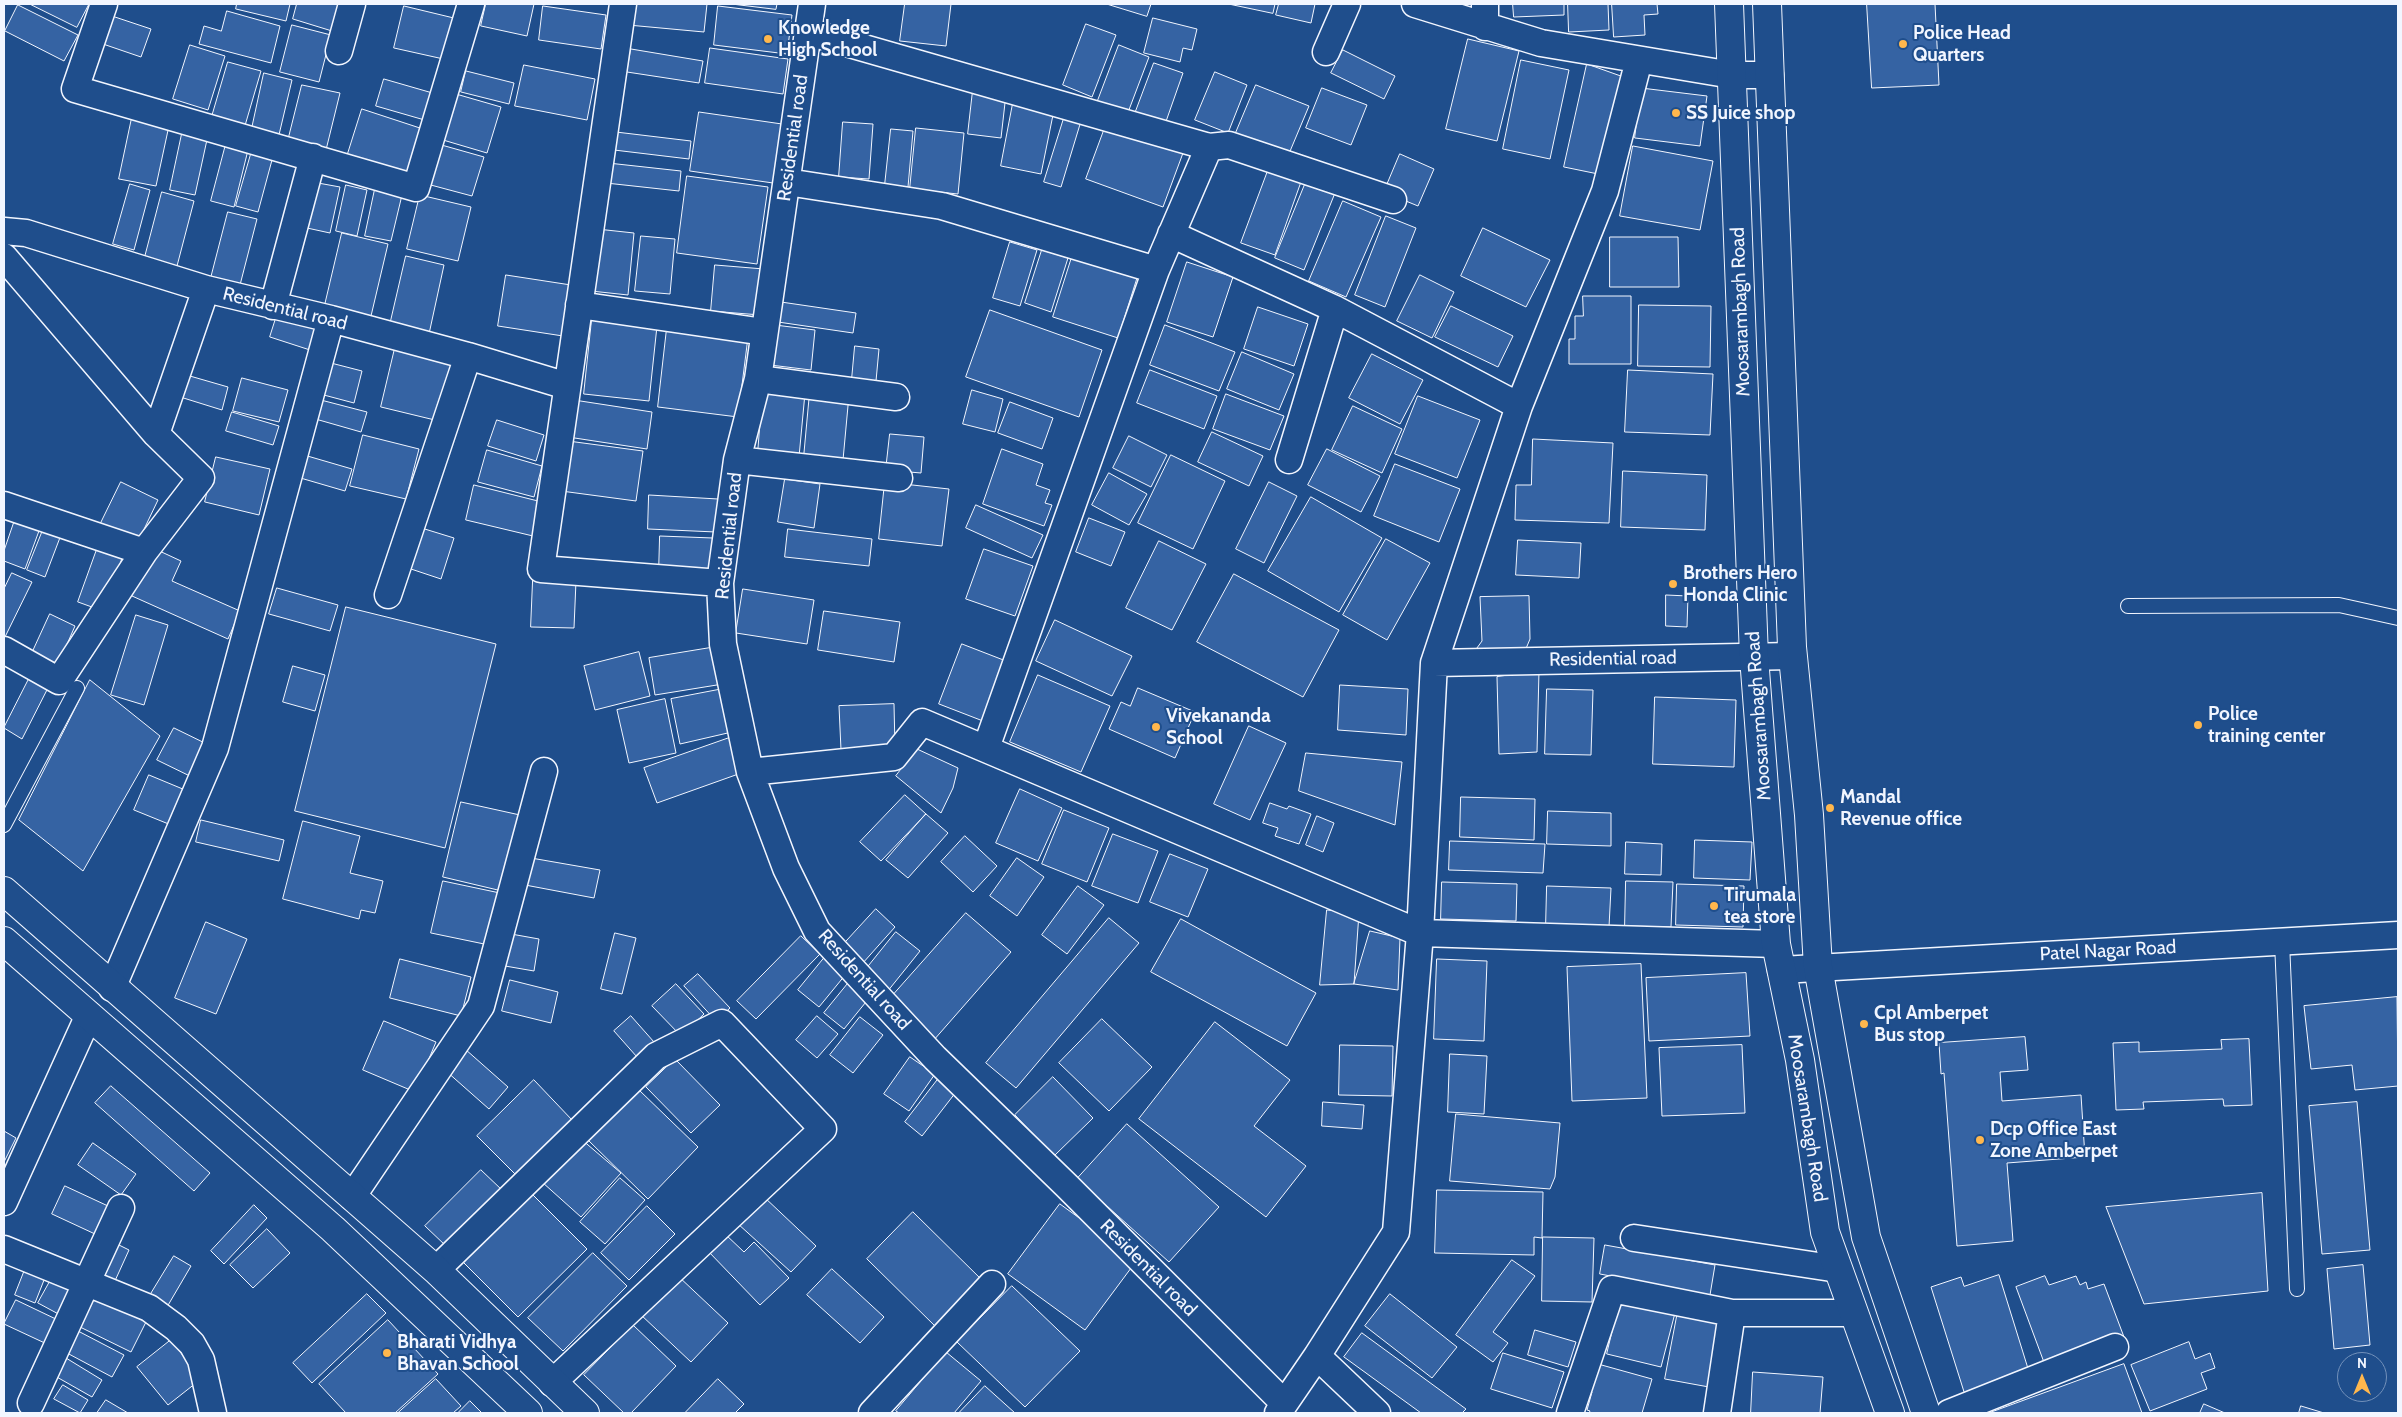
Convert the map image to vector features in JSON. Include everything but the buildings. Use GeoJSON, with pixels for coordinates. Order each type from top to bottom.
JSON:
{"type":"FeatureCollection","features":[{"type":"Feature","properties":{"kind":"main road","name":"Moosarambagh Road"},"geometry":{"type":"LineString","coordinates":[[1729,4],[1754,657],[1779,957],[1800,1060],[1825,1232],[1890,1413]]}},
{"type":"Feature","properties":{"kind":"main road","name":"Moosarambagh Road"},"geometry":{"type":"LineString","coordinates":[[1768,4],[1792,656],[1809,815],[1818,967],[1866,1237],[1926,1413]]}},
{"type":"Feature","properties":{"kind":"main road"},"geometry":{"type":"LineString","coordinates":[[5,896],[436,1270],[585,1413]]}},
{"type":"Feature","properties":{"kind":"main road"},"geometry":{"type":"LineString","coordinates":[[4,941],[333,1229],[528,1413]]}},
{"type":"Feature","properties":{"kind":"street"},"geometry":{"type":"LineString","coordinates":[[104,4],[75,90],[416,188],[471,4]]}},
{"type":"Feature","properties":{"kind":"street"},"geometry":{"type":"LineString","coordinates":[[339,51],[352,4]]}},
{"type":"Feature","properties":{"kind":"street"},"geometry":{"type":"LineString","coordinates":[[623,4],[541,569],[720,583]]}},
{"type":"Feature","properties":{"kind":"street","name":"Residential road"},"geometry":{"type":"LineString","coordinates":[[812,4],[758,379],[737,460],[720,583],[724,644],[750,772],[786,868],[817,931],[934,1058],[1067,1186],[1281,1408]]}},
{"type":"Feature","properties":{"kind":"street"},"geometry":{"type":"LineString","coordinates":[[1326,52],[1346,4]]}},
{"type":"Feature","properties":{"kind":"street"},"geometry":{"type":"LineString","coordinates":[[1414,4],[1485,16],[1541,43],[1732,75],[1770,75]]}},
{"type":"Feature","properties":{"kind":"street"},"geometry":{"type":"LineString","coordinates":[[808,32],[1209,147],[1229,145],[1392,200]]}},
{"type":"Feature","properties":{"kind":"street"},"geometry":{"type":"LineString","coordinates":[[1281,1408],[1317,1356],[1396,1232],[1420,933],[1434,663],[1519,406],[1606,191],[1639,60]]}},
{"type":"Feature","properties":{"kind":"street"},"geometry":{"type":"LineString","coordinates":[[986,748],[1156,270],[1209,147]]}},
{"type":"Feature","properties":{"kind":"street"},"geometry":{"type":"LineString","coordinates":[[273,306],[313,157]]}},
{"type":"Feature","properties":{"kind":"street"},"geometry":{"type":"LineString","coordinates":[[787,182],[942,206],[1156,270]]}},
{"type":"Feature","properties":{"kind":"street","name":"Residential road"},"geometry":{"type":"LineString","coordinates":[[4,231],[26,233],[206,289],[331,319],[468,356],[567,386]]}},
{"type":"Feature","properties":{"kind":"street"},"geometry":{"type":"LineString","coordinates":[[1171,234],[1335,309],[1519,406]]}},
{"type":"Feature","properties":{"kind":"street"},"geometry":{"type":"LineString","coordinates":[[4,256],[156,434],[201,478],[144,552],[68,685],[4,650]]}},
{"type":"Feature","properties":{"kind":"street"},"geometry":{"type":"LineString","coordinates":[[156,434],[206,289]]}},
{"type":"Feature","properties":{"kind":"street"},"geometry":{"type":"LineString","coordinates":[[579,305],[764,332]]}},
{"type":"Feature","properties":{"kind":"street"},"geometry":{"type":"LineString","coordinates":[[1289,460],[1335,309]]}},
{"type":"Feature","properties":{"kind":"street"},"geometry":{"type":"LineString","coordinates":[[112,988],[215,748],[331,319]]}},
{"type":"Feature","properties":{"kind":"street"},"geometry":{"type":"LineString","coordinates":[[388,595],[468,356]]}},
{"type":"Feature","properties":{"kind":"street"},"geometry":{"type":"LineString","coordinates":[[758,379],[896,397]]}},
{"type":"Feature","properties":{"kind":"street"},"geometry":{"type":"LineString","coordinates":[[737,460],[899,478]]}},
{"type":"Feature","properties":{"kind":"street"},"geometry":{"type":"LineString","coordinates":[[4,504],[144,552]]}},
{"type":"Feature","properties":{"kind":"street","name":"Residential road"},"geometry":{"type":"LineString","coordinates":[[1434,663],[1792,656]]}},
{"type":"Feature","properties":{"kind":"street"},"geometry":{"type":"LineString","coordinates":[[750,772],[894,757],[922,722],[1420,933]]}},
{"type":"Feature","properties":{"kind":"street"},"geometry":{"type":"LineString","coordinates":[[352,1197],[481,1006],[544,771]]}},
{"type":"Feature","properties":{"kind":"street","name":"Patel Nagar Road"},"geometry":{"type":"LineString","coordinates":[[1420,933],[1779,957],[1818,967],[2398,935]]}},
{"type":"Feature","properties":{"kind":"street"},"geometry":{"type":"LineString","coordinates":[[4,1202],[89,1015]]}},
{"type":"Feature","properties":{"kind":"street"},"geometry":{"type":"LineString","coordinates":[[436,1270],[656,1056],[722,1023],[823,1129],[552,1383]]}},
{"type":"Feature","properties":{"kind":"street"},"geometry":{"type":"LineString","coordinates":[[31,1402],[121,1208]]}},
{"type":"Feature","properties":{"kind":"street"},"geometry":{"type":"LineString","coordinates":[[1634,1238],[1838,1269]]}},
{"type":"Feature","properties":{"kind":"street"},"geometry":{"type":"LineString","coordinates":[[4,1248],[86,1284],[150,1308],[176,1328],[192,1344],[201,1360],[213,1413]]}},
{"type":"Feature","properties":{"kind":"street"},"geometry":{"type":"LineString","coordinates":[[872,1413],[992,1284]]}},
{"type":"Feature","properties":{"kind":"street"},"geometry":{"type":"LineString","coordinates":[[1570,1413],[1612,1289],[1732,1313],[1854,1313]]}},
{"type":"Feature","properties":{"kind":"street"},"geometry":{"type":"LineString","coordinates":[[1717,1413],[1732,1313]]}},
{"type":"Feature","properties":{"kind":"street"},"geometry":{"type":"LineString","coordinates":[[1949,1413],[2115,1347]]}},
{"type":"Feature","properties":{"kind":"street"},"geometry":{"type":"LineString","coordinates":[[1317,1356],[1377,1413]]}},
{"type":"Feature","properties":{"kind":"lane"},"geometry":{"type":"LineString","coordinates":[[2128,606],[2339,605],[2398,618]]}},
{"type":"Feature","properties":{"kind":"lane"},"geometry":{"type":"LineString","coordinates":[[4,825],[68,685]]}},
{"type":"Feature","properties":{"kind":"lane"},"geometry":{"type":"LineString","coordinates":[[2282,942],[2297,1289]]}},
{"type":"Feature","properties":{"kind":"place","name":"Knowledge High School"},"geometry":{"type":"Point","coordinates":[768,39]}},
{"type":"Feature","properties":{"kind":"place","name":"Police Head Quarters"},"geometry":{"type":"Point","coordinates":[1903,44]}},
{"type":"Feature","properties":{"kind":"place","name":"SS Juice shop"},"geometry":{"type":"Point","coordinates":[1676,113]}},
{"type":"Feature","properties":{"kind":"place","name":"Brothers Hero Honda Clinic"},"geometry":{"type":"Point","coordinates":[1673,584]}},
{"type":"Feature","properties":{"kind":"place","name":"Police training center"},"geometry":{"type":"Point","coordinates":[2198,725]}},
{"type":"Feature","properties":{"kind":"place","name":"Vivekananda School"},"geometry":{"type":"Point","coordinates":[1156,727]}},
{"type":"Feature","properties":{"kind":"place","name":"Mandal Revenue office"},"geometry":{"type":"Point","coordinates":[1830,808]}},
{"type":"Feature","properties":{"kind":"place","name":"Tirumala tea store"},"geometry":{"type":"Point","coordinates":[1714,906]}},
{"type":"Feature","properties":{"kind":"place","name":"Cpl Amberpet Bus stop"},"geometry":{"type":"Point","coordinates":[1864,1024]}},
{"type":"Feature","properties":{"kind":"place","name":"Dcp Office East Zone Amberpet"},"geometry":{"type":"Point","coordinates":[1980,1140]}},
{"type":"Feature","properties":{"kind":"place","name":"Bharati Vidhya Bhavan School"},"geometry":{"type":"Point","coordinates":[387,1353]}}]}
